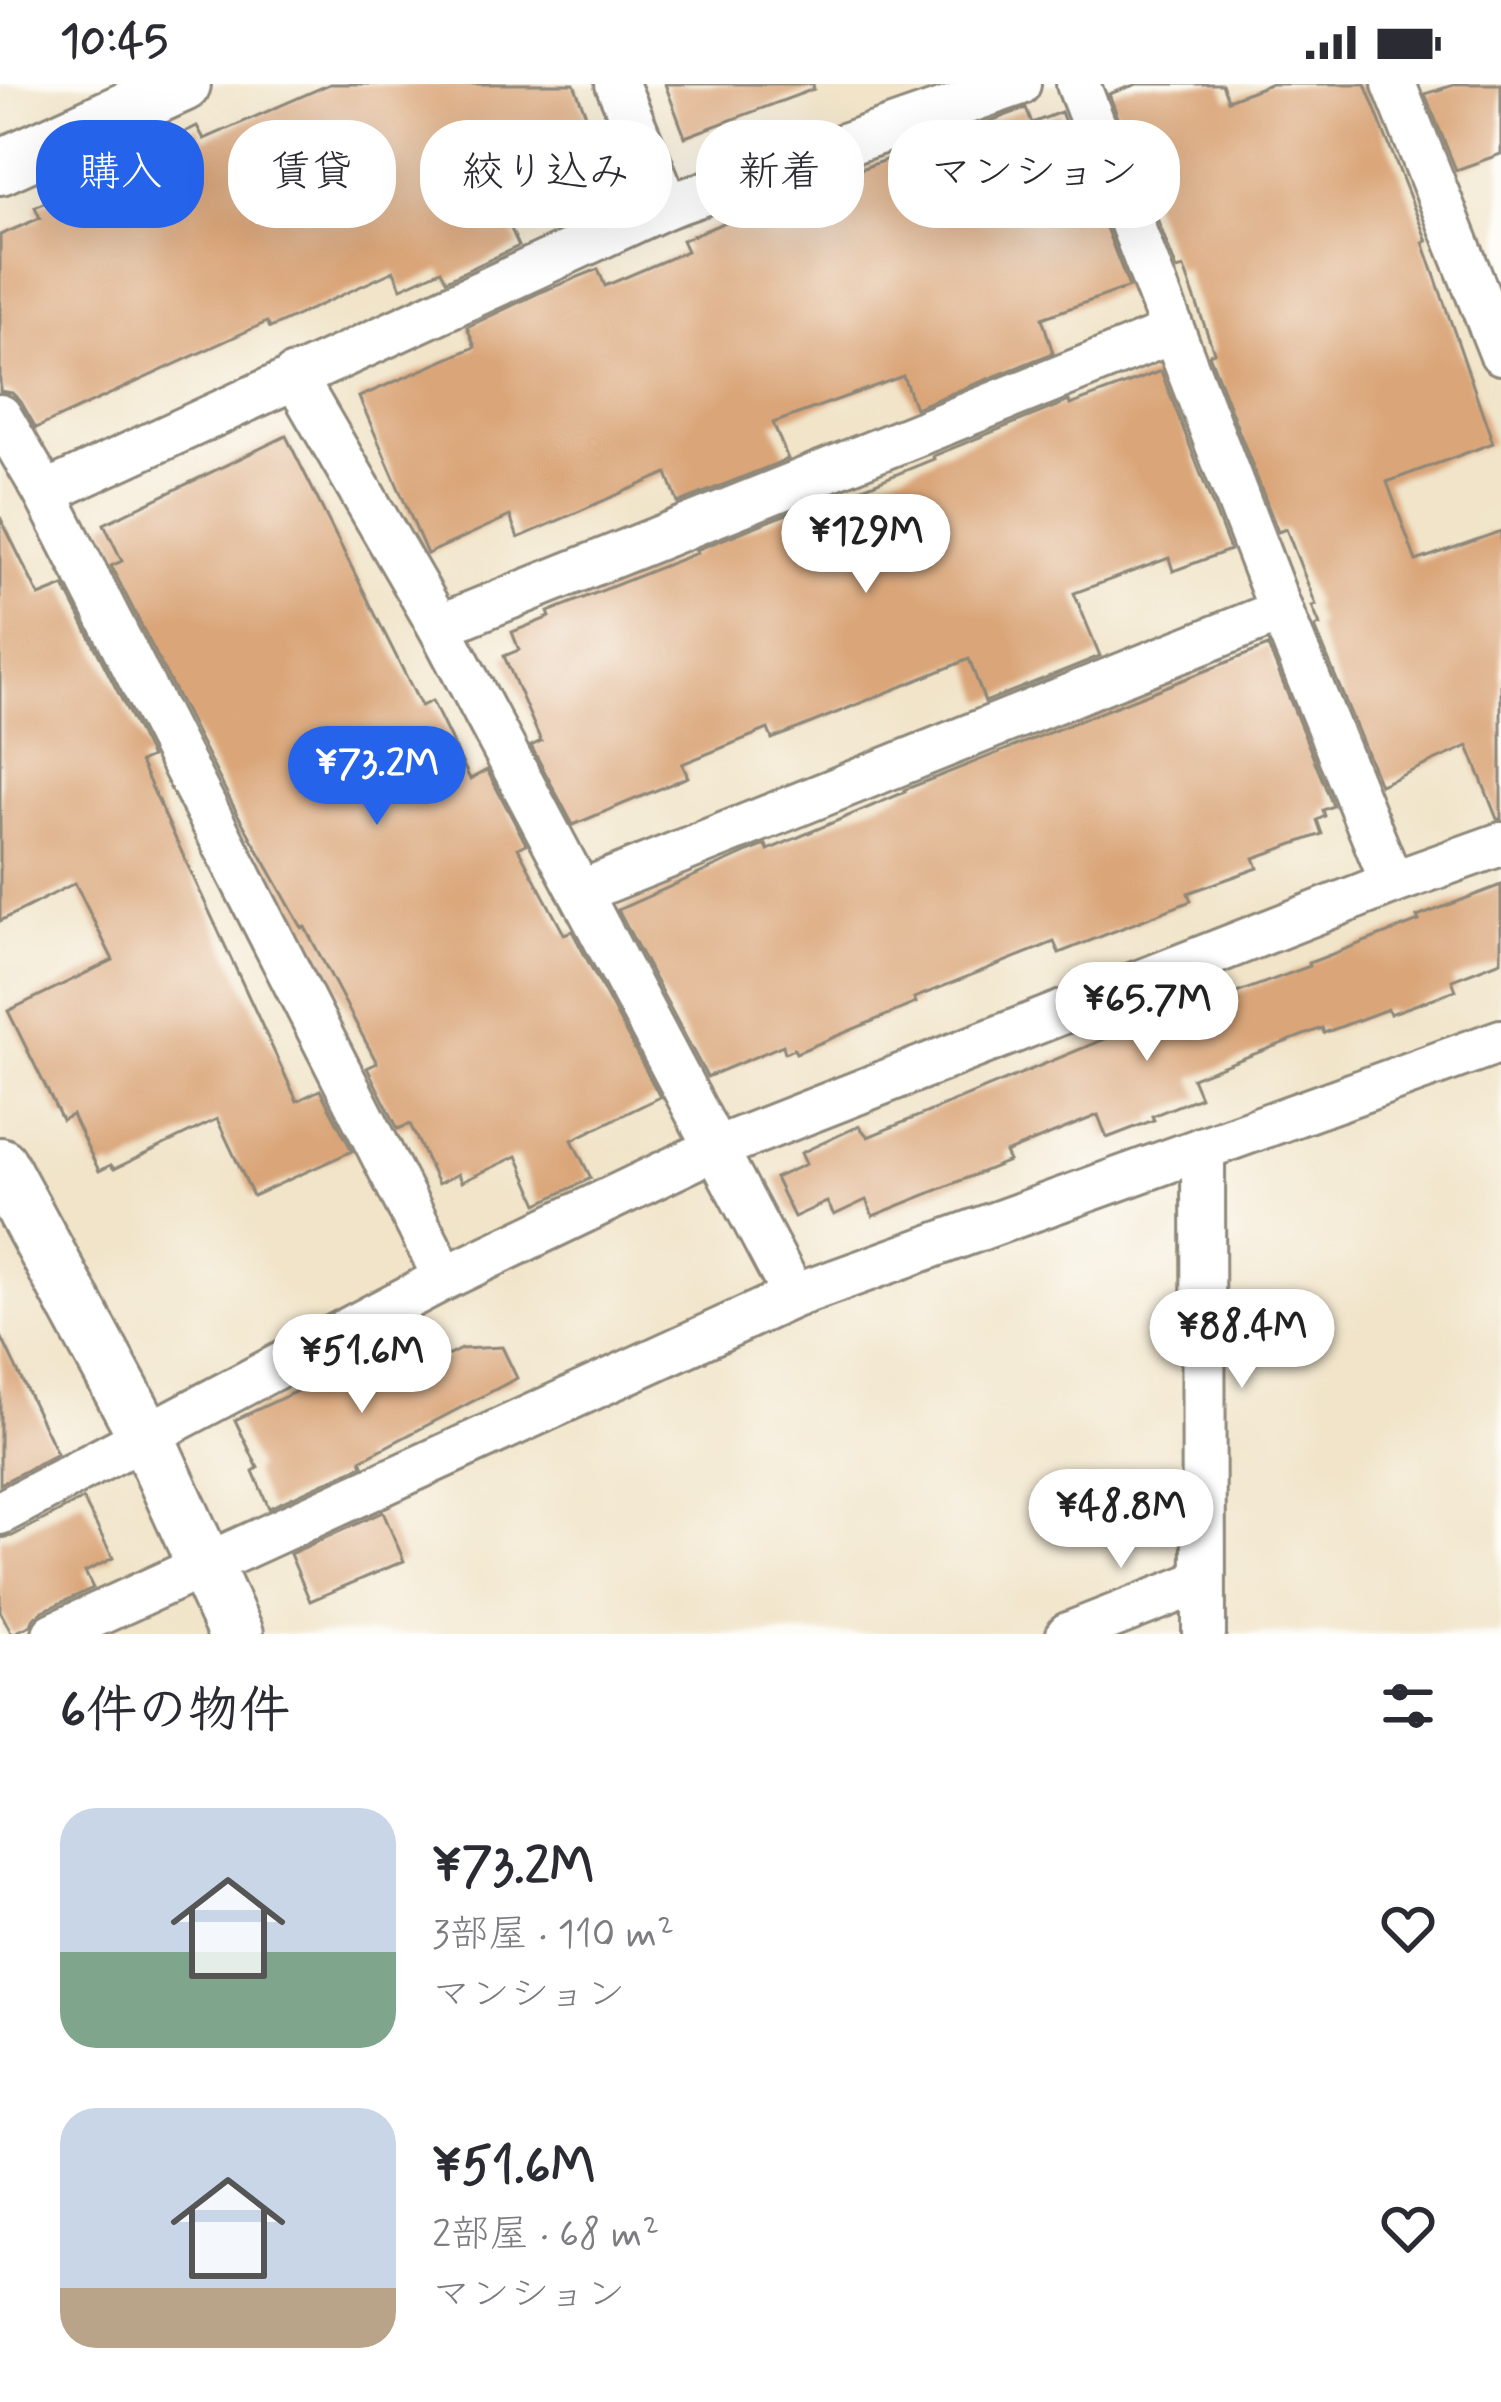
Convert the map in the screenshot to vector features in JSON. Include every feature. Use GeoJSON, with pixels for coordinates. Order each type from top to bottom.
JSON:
{"type":"FeatureCollection","features":[{"type":"Feature","properties":{"kind":"street"},"geometry":{"type":"LineString","coordinates":[[0,167],[183,84]]}},
{"type":"Feature","properties":{"kind":"street"},"geometry":{"type":"LineString","coordinates":[[617,84],[632,120]]}},
{"type":"Feature","properties":{"kind":"street"},"geometry":{"type":"LineString","coordinates":[[672,205],[1019,84]]}},
{"type":"Feature","properties":{"kind":"street"},"geometry":{"type":"LineString","coordinates":[[1078,84],[1280,611],[1392,883]]}},
{"type":"Feature","properties":{"kind":"street"},"geometry":{"type":"LineString","coordinates":[[1394,84],[1501,353]]}},
{"type":"Feature","properties":{"kind":"street"},"geometry":{"type":"LineString","coordinates":[[45,493],[620,228]]}},
{"type":"Feature","properties":{"kind":"street"},"geometry":{"type":"LineString","coordinates":[[439,626],[1173,332]]}},
{"type":"Feature","properties":{"kind":"street"},"geometry":{"type":"LineString","coordinates":[[294,376],[439,626],[794,1296]]}},
{"type":"Feature","properties":{"kind":"street"},"geometry":{"type":"LineString","coordinates":[[0,416],[45,493],[445,1278]]}},
{"type":"Feature","properties":{"kind":"street"},"geometry":{"type":"LineString","coordinates":[[580,892],[1280,611]]}},
{"type":"Feature","properties":{"kind":"street"},"geometry":{"type":"LineString","coordinates":[[0,1513],[445,1278],[714,1149],[1501,844]]}},
{"type":"Feature","properties":{"kind":"street"},"geometry":{"type":"LineString","coordinates":[[54,1634],[110,1621],[203,1564],[794,1296],[1501,1041]]}},
{"type":"Feature","properties":{"kind":"street"},"geometry":{"type":"LineString","coordinates":[[1203,1148],[1204,1634]]}},
{"type":"Feature","properties":{"kind":"street"},"geometry":{"type":"LineString","coordinates":[[1,1168],[146,1436],[236,1634]]}},
{"type":"Feature","properties":{"kind":"street"},"geometry":{"type":"LineString","coordinates":[[1068,1634],[1203,1581]]}},
{"type":"Feature","properties":{"kind":"building"},"geometry":{"type":"Polygon","coordinates":[[[330,84],[574,84],[588,120],[420,120],[420,228],[511,228],[519,246],[446,280],[441,270],[401,288],[394,271],[270,328],[267,322],[36,428],[21,402],[12,393],[0,391],[0,235],[36,220],[36,228],[204,228],[204,139],[228,129],[228,228],[396,228],[396,120],[248,120],[330,84]]]}},
{"type":"Feature","properties":{"kind":"building"},"geometry":{"type":"Polygon","coordinates":[[[665,84],[813,84],[814,89],[731,120],[696,120],[696,133],[685,137],[665,84]]]}},
{"type":"Feature","properties":{"kind":"building"},"geometry":{"type":"Polygon","coordinates":[[[1137,84],[1222,84],[1228,100],[1270,84],[1365,84],[1427,241],[1423,242],[1493,443],[1387,482],[1416,561],[1501,531],[1501,819],[1497,819],[1468,746],[1380,785],[1315,627],[1320,625],[1312,606],[1316,605],[1286,529],[1278,532],[1209,354],[1214,352],[1184,268],[1177,270],[1161,228],[1180,228],[1180,120],[1119,120],[1109,94],[1137,84]]]}},
{"type":"Feature","properties":{"kind":"building"},"geometry":{"type":"Polygon","coordinates":[[[1457,84],[1501,84],[1501,154],[1456,170],[1425,94],[1457,84]]]}},
{"type":"Feature","properties":{"kind":"building"},"geometry":{"type":"Polygon","coordinates":[[[1026,108],[1031,120],[993,120],[1026,108]]]}},
{"type":"Feature","properties":{"kind":"building"},"geometry":{"type":"Polygon","coordinates":[[[1061,112],[1064,120],[1040,120],[1061,112]]]}},
{"type":"Feature","properties":{"kind":"building"},"geometry":{"type":"Polygon","coordinates":[[[888,159],[888,228],[1106,228],[1129,287],[1042,318],[1053,353],[915,408],[903,376],[773,423],[788,459],[678,503],[667,473],[518,538],[510,516],[427,554],[359,397],[475,347],[467,327],[598,269],[605,286],[687,251],[682,240],[711,228],[864,228],[864,168],[888,159]]]}},
{"type":"Feature","properties":{"kind":"building"},"geometry":{"type":"Polygon","coordinates":[[[1161,371],[1230,550],[1173,571],[1169,558],[1074,593],[1100,656],[985,702],[969,659],[772,739],[768,729],[682,764],[688,777],[573,825],[531,746],[541,741],[504,656],[519,650],[512,632],[550,617],[548,612],[696,550],[807,506],[809,510],[1069,401],[1070,405],[1161,371]]]}},
{"type":"Feature","properties":{"kind":"building"},"geometry":{"type":"Polygon","coordinates":[[[286,436],[421,706],[432,701],[470,779],[487,770],[526,844],[518,848],[564,934],[572,931],[660,1097],[572,1140],[591,1178],[538,1204],[517,1156],[461,1182],[458,1174],[438,1184],[410,1124],[398,1129],[367,1068],[377,1063],[305,927],[237,813],[111,566],[122,561],[104,524],[286,436]]]}},
{"type":"Feature","properties":{"kind":"building"},"geometry":{"type":"Polygon","coordinates":[[[0,517],[39,596],[64,586],[151,757],[140,762],[297,1101],[320,1090],[352,1151],[253,1196],[217,1119],[114,1169],[111,1165],[99,1171],[72,1115],[62,1120],[8,1011],[113,960],[75,883],[0,921],[0,517]]]}},
{"type":"Feature","properties":{"kind":"building"},"geometry":{"type":"Polygon","coordinates":[[[1268,646],[1333,806],[1317,820],[1322,834],[1254,858],[1258,868],[1188,893],[1191,901],[1059,953],[1054,942],[914,998],[916,1003],[796,1053],[794,1049],[785,1053],[783,1045],[707,1077],[618,910],[748,852],[766,845],[768,850],[904,790],[1268,646]]]}},
{"type":"Feature","properties":{"kind":"building"},"geometry":{"type":"Polygon","coordinates":[[[1501,885],[1501,961],[1452,980],[1456,990],[1324,1033],[1322,1028],[1192,1078],[1200,1097],[1152,1116],[1154,1120],[1107,1138],[1098,1115],[1005,1153],[1009,1161],[873,1216],[866,1200],[834,1215],[827,1202],[794,1217],[775,1178],[806,1164],[801,1153],[859,1126],[868,1137],[1124,1031],[1310,966],[1501,885]]]}},
{"type":"Feature","properties":{"kind":"building"},"geometry":{"type":"Polygon","coordinates":[[[0,1334],[57,1454],[0,1484],[0,1334]]]}},
{"type":"Feature","properties":{"kind":"building"},"geometry":{"type":"Polygon","coordinates":[[[502,1347],[517,1378],[361,1460],[363,1465],[269,1508],[253,1471],[258,1468],[235,1420],[336,1373],[342,1386],[405,1352],[410,1362],[430,1351],[435,1362],[461,1349],[502,1347]]]}},
{"type":"Feature","properties":{"kind":"building"},"geometry":{"type":"Polygon","coordinates":[[[83,1499],[113,1558],[85,1572],[93,1588],[43,1611],[31,1625],[12,1634],[0,1611],[0,1538],[83,1499]]]}},
{"type":"Feature","properties":{"kind":"building"},"geometry":{"type":"Polygon","coordinates":[[[383,1512],[404,1561],[310,1601],[290,1554],[383,1512]]]}}]}
